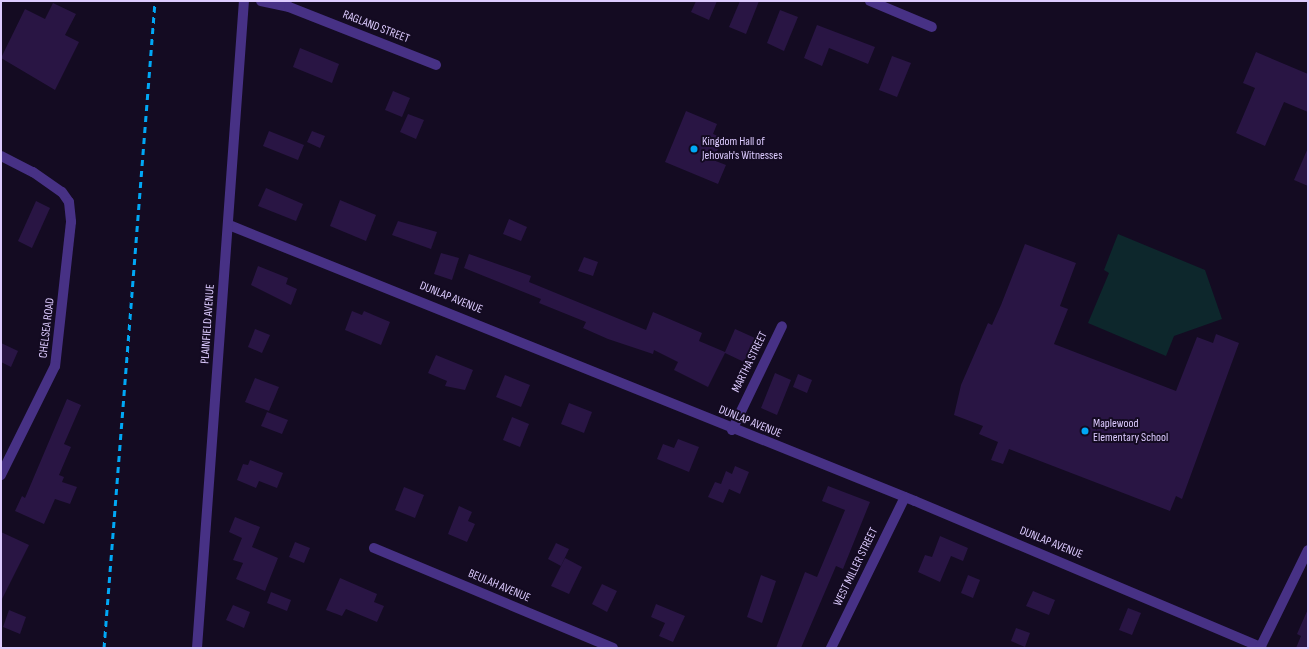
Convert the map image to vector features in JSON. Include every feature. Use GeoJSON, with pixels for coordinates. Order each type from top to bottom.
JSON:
{"type":"FeatureCollection","features":[{"type":"Feature","properties":{"kind":"street","name":"PLAINFIELD AVENUE"},"geometry":{"type":"LineString","coordinates":[[197,648],[244,1]]}},
{"type":"Feature","properties":{"kind":"street","name":"RAGLAND STREET"},"geometry":{"type":"LineString","coordinates":[[261,1],[289,7],[436,65]]}},
{"type":"Feature","properties":{"kind":"street"},"geometry":{"type":"LineString","coordinates":[[870,1],[932,27]]}},
{"type":"Feature","properties":{"kind":"street","name":"CHELSEA ROAD"},"geometry":{"type":"LineString","coordinates":[[1,156],[45,179],[66,197],[71,222],[57,360],[1,475]]}},
{"type":"Feature","properties":{"kind":"street","name":"DUNLAP AVENUE"},"geometry":{"type":"LineString","coordinates":[[228,225],[494,329],[732,430],[905,497],[1261,647]]}},
{"type":"Feature","properties":{"kind":"street","name":"MARTHA STREET"},"geometry":{"type":"LineString","coordinates":[[732,430],[782,326]]}},
{"type":"Feature","properties":{"kind":"street","name":"WEST MILLER STREET"},"geometry":{"type":"LineString","coordinates":[[831,648],[905,497]]}},
{"type":"Feature","properties":{"kind":"street","name":"BEULAH AVENUE"},"geometry":{"type":"LineString","coordinates":[[374,548],[613,648]]}},
{"type":"Feature","properties":{"kind":"street"},"geometry":{"type":"LineString","coordinates":[[1261,647],[1308,550]]}},
{"type":"Feature","properties":{"kind":"green space"},"geometry":{"type":"Polygon","coordinates":[[[1118,234],[1205,270],[1222,319],[1174,336],[1166,356],[1088,323],[1109,273],[1104,270],[1118,234]]]}},
{"type":"Feature","properties":{"kind":"building"},"geometry":{"type":"Polygon","coordinates":[[[696,1],[717,1],[709,20],[691,12],[696,1]]]}},
{"type":"Feature","properties":{"kind":"building"},"geometry":{"type":"Polygon","coordinates":[[[740,1],[759,1],[746,34],[729,27],[740,1]]]}},
{"type":"Feature","properties":{"kind":"building"},"geometry":{"type":"Polygon","coordinates":[[[53,3],[76,14],[65,35],[79,42],[55,90],[1,58],[25,9],[45,19],[53,3]]]}},
{"type":"Feature","properties":{"kind":"building"},"geometry":{"type":"Polygon","coordinates":[[[780,10],[798,17],[784,51],[767,43],[780,10]]]}},
{"type":"Feature","properties":{"kind":"building"},"geometry":{"type":"Polygon","coordinates":[[[817,25],[875,47],[868,64],[829,48],[822,66],[804,58],[817,25]]]}},
{"type":"Feature","properties":{"kind":"building"},"geometry":{"type":"Polygon","coordinates":[[[300,48],[339,64],[332,83],[293,67],[300,48]]]}},
{"type":"Feature","properties":{"kind":"building"},"geometry":{"type":"Polygon","coordinates":[[[1256,52],[1308,74],[1308,112],[1284,102],[1265,146],[1236,133],[1255,88],[1243,83],[1256,52]]]}},
{"type":"Feature","properties":{"kind":"building"},"geometry":{"type":"Polygon","coordinates":[[[892,56],[911,63],[897,97],[879,90],[892,56]]]}},
{"type":"Feature","properties":{"kind":"building"},"geometry":{"type":"Polygon","coordinates":[[[393,91],[410,98],[402,117],[385,110],[393,91]]]}},
{"type":"Feature","properties":{"kind":"building","name":"Kingdom Hall of Jehovah's Witnesses"},"geometry":{"type":"Polygon","coordinates":[[[686,111],[717,124],[713,134],[723,138],[713,160],[726,165],[718,184],[665,162],[686,111]]]}},
{"type":"Feature","properties":{"kind":"building"},"geometry":{"type":"Polygon","coordinates":[[[408,114],[424,120],[416,139],[400,132],[408,114]]]}},
{"type":"Feature","properties":{"kind":"building"},"geometry":{"type":"Polygon","coordinates":[[[269,131],[304,145],[298,160],[263,146],[269,131]]]}},
{"type":"Feature","properties":{"kind":"building"},"geometry":{"type":"Polygon","coordinates":[[[312,131],[325,136],[320,148],[307,142],[312,131]]]}},
{"type":"Feature","properties":{"kind":"building"},"geometry":{"type":"Polygon","coordinates":[[[1308,148],[1308,186],[1294,180],[1308,148]]]}},
{"type":"Feature","properties":{"kind":"building"},"geometry":{"type":"Polygon","coordinates":[[[266,188],[303,204],[296,221],[258,206],[266,188]]]}},
{"type":"Feature","properties":{"kind":"building"},"geometry":{"type":"Polygon","coordinates":[[[340,200],[376,215],[366,241],[330,226],[340,200]]]}},
{"type":"Feature","properties":{"kind":"building"},"geometry":{"type":"Polygon","coordinates":[[[36,201],[50,208],[32,248],[18,241],[36,201]]]}},
{"type":"Feature","properties":{"kind":"building"},"geometry":{"type":"Polygon","coordinates":[[[509,219],[527,227],[521,241],[503,234],[509,219]]]}},
{"type":"Feature","properties":{"kind":"building"},"geometry":{"type":"Polygon","coordinates":[[[398,221],[437,232],[431,249],[392,235],[398,221]]]}},
{"type":"Feature","properties":{"kind":"building"},"geometry":{"type":"Polygon","coordinates":[[[1025,244],[1076,263],[1060,306],[1068,309],[1054,344],[1176,391],[1197,337],[1213,343],[1216,334],[1239,343],[1182,499],[1176,496],[1170,511],[1009,449],[1003,464],[991,460],[998,442],[979,434],[983,426],[954,415],[961,385],[988,323],[992,325],[1025,244]]]}},
{"type":"Feature","properties":{"kind":"building"},"geometry":{"type":"Polygon","coordinates":[[[441,253],[459,258],[452,280],[434,274],[441,253]]]}},
{"type":"Feature","properties":{"kind":"building"},"geometry":{"type":"Polygon","coordinates":[[[469,254],[531,276],[529,282],[646,330],[653,312],[702,333],[699,341],[725,352],[735,329],[755,338],[744,362],[725,353],[708,387],[674,370],[678,362],[654,350],[653,354],[608,339],[583,328],[586,322],[539,303],[541,299],[464,268],[469,254]]]}},
{"type":"Feature","properties":{"kind":"building"},"geometry":{"type":"Polygon","coordinates":[[[584,257],[598,262],[593,276],[578,271],[584,257]]]}},
{"type":"Feature","properties":{"kind":"building"},"geometry":{"type":"Polygon","coordinates":[[[258,266],[288,278],[286,284],[297,289],[291,305],[251,285],[258,266]]]}},
{"type":"Feature","properties":{"kind":"building"},"geometry":{"type":"Polygon","coordinates":[[[352,311],[362,315],[364,311],[390,322],[381,345],[345,330],[352,311]]]}},
{"type":"Feature","properties":{"kind":"building"},"geometry":{"type":"Polygon","coordinates":[[[255,329],[270,335],[262,353],[248,347],[255,329]]]}},
{"type":"Feature","properties":{"kind":"building"},"geometry":{"type":"Polygon","coordinates":[[[1,343],[18,351],[11,367],[1,362],[1,343]]]}},
{"type":"Feature","properties":{"kind":"building"},"geometry":{"type":"Polygon","coordinates":[[[436,355],[473,370],[465,390],[445,386],[447,381],[428,373],[436,355]]]}},
{"type":"Feature","properties":{"kind":"building"},"geometry":{"type":"Polygon","coordinates":[[[775,373],[791,380],[777,415],[761,408],[775,373]]]}},
{"type":"Feature","properties":{"kind":"building"},"geometry":{"type":"Polygon","coordinates":[[[798,374],[812,380],[807,393],[793,387],[798,374]]]}},
{"type":"Feature","properties":{"kind":"building"},"geometry":{"type":"Polygon","coordinates":[[[505,375],[530,385],[521,407],[496,397],[505,375]]]}},
{"type":"Feature","properties":{"kind":"building"},"geometry":{"type":"Polygon","coordinates":[[[255,378],[279,387],[269,411],[245,402],[255,378]]]}},
{"type":"Feature","properties":{"kind":"building"},"geometry":{"type":"Polygon","coordinates":[[[67,399],[81,405],[64,444],[71,447],[59,475],[64,477],[62,482],[77,487],[70,504],[55,499],[44,524],[15,511],[22,496],[25,498],[67,399]]]}},
{"type":"Feature","properties":{"kind":"building"},"geometry":{"type":"Polygon","coordinates":[[[569,403],[592,412],[584,433],[561,424],[569,403]]]}},
{"type":"Feature","properties":{"kind":"building"},"geometry":{"type":"Polygon","coordinates":[[[267,412],[288,420],[282,434],[261,426],[267,412]]]}},
{"type":"Feature","properties":{"kind":"building"},"geometry":{"type":"Polygon","coordinates":[[[512,417],[529,424],[520,447],[503,440],[512,417]]]}},
{"type":"Feature","properties":{"kind":"building"},"geometry":{"type":"Polygon","coordinates":[[[678,439],[699,447],[689,472],[657,459],[663,444],[674,448],[678,439]]]}},
{"type":"Feature","properties":{"kind":"building"},"geometry":{"type":"Polygon","coordinates":[[[250,460],[283,473],[277,488],[259,481],[256,488],[237,480],[243,464],[248,465],[250,460]]]}},
{"type":"Feature","properties":{"kind":"building"},"geometry":{"type":"Polygon","coordinates":[[[735,466],[749,472],[740,494],[729,489],[723,503],[708,497],[715,482],[721,484],[726,471],[732,474],[735,466]]]}},
{"type":"Feature","properties":{"kind":"building"},"geometry":{"type":"Polygon","coordinates":[[[828,486],[870,502],[843,569],[836,566],[801,648],[776,648],[805,572],[817,577],[845,510],[822,501],[828,486]]]}},
{"type":"Feature","properties":{"kind":"building"},"geometry":{"type":"Polygon","coordinates":[[[404,487],[424,495],[415,518],[395,510],[404,487]]]}},
{"type":"Feature","properties":{"kind":"building"},"geometry":{"type":"Polygon","coordinates":[[[459,506],[472,512],[468,521],[475,524],[467,542],[448,534],[459,506]]]}},
{"type":"Feature","properties":{"kind":"building"},"geometry":{"type":"Polygon","coordinates":[[[235,517],[260,527],[252,547],[278,558],[265,591],[236,579],[243,563],[233,560],[242,538],[229,532],[235,517]]]}},
{"type":"Feature","properties":{"kind":"building"},"geometry":{"type":"Polygon","coordinates":[[[1,532],[29,545],[1,601],[1,532]]]}},
{"type":"Feature","properties":{"kind":"building"},"geometry":{"type":"Polygon","coordinates":[[[940,536],[968,548],[963,561],[951,556],[940,582],[918,572],[925,555],[932,557],[940,536]]]}},
{"type":"Feature","properties":{"kind":"building"},"geometry":{"type":"Polygon","coordinates":[[[295,542],[310,548],[304,563],[289,557],[295,542]]]}},
{"type":"Feature","properties":{"kind":"building"},"geometry":{"type":"Polygon","coordinates":[[[556,543],[569,549],[561,566],[548,559],[556,543]]]}},
{"type":"Feature","properties":{"kind":"building"},"geometry":{"type":"Polygon","coordinates":[[[565,558],[582,567],[569,594],[551,586],[565,558]]]}},
{"type":"Feature","properties":{"kind":"building"},"geometry":{"type":"Polygon","coordinates":[[[761,575],[776,581],[762,623],[747,617],[761,575]]]}},
{"type":"Feature","properties":{"kind":"building"},"geometry":{"type":"Polygon","coordinates":[[[968,575],[980,580],[973,598],[961,593],[968,575]]]}},
{"type":"Feature","properties":{"kind":"building"},"geometry":{"type":"Polygon","coordinates":[[[340,578],[377,594],[374,602],[384,606],[377,622],[346,609],[342,616],[326,610],[340,578]]]}},
{"type":"Feature","properties":{"kind":"building"},"geometry":{"type":"Polygon","coordinates":[[[602,584],[617,591],[607,612],[592,604],[602,584]]]}},
{"type":"Feature","properties":{"kind":"building"},"geometry":{"type":"Polygon","coordinates":[[[1033,591],[1055,600],[1049,615],[1026,606],[1033,591]]]}},
{"type":"Feature","properties":{"kind":"building"},"geometry":{"type":"Polygon","coordinates":[[[271,592],[291,600],[287,611],[267,603],[271,592]]]}},
{"type":"Feature","properties":{"kind":"building"},"geometry":{"type":"Polygon","coordinates":[[[656,604],[685,616],[673,642],[659,636],[665,623],[651,617],[656,604]]]}},
{"type":"Feature","properties":{"kind":"building"},"geometry":{"type":"Polygon","coordinates":[[[233,605],[250,612],[244,628],[226,620],[233,605]]]}},
{"type":"Feature","properties":{"kind":"building"},"geometry":{"type":"Polygon","coordinates":[[[1128,608],[1141,613],[1132,635],[1119,630],[1128,608]]]}},
{"type":"Feature","properties":{"kind":"building"},"geometry":{"type":"Polygon","coordinates":[[[1308,609],[1308,648],[1296,648],[1301,636],[1297,634],[1308,609]]]}},
{"type":"Feature","properties":{"kind":"building"},"geometry":{"type":"Polygon","coordinates":[[[9,610],[26,617],[20,634],[3,627],[9,610]]]}},
{"type":"Feature","properties":{"kind":"building"},"geometry":{"type":"Polygon","coordinates":[[[1016,628],[1030,633],[1025,647],[1011,641],[1016,628]]]}},
{"type":"Feature","properties":{"kind":"railway"},"geometry":{"type":"LineString","coordinates":[[104,648],[155,1]]}},
{"type":"Feature","properties":{"kind":"place","name":"Kingdom Hall of Jehovah's Witnesses"},"geometry":{"type":"Point","coordinates":[694,149]}},
{"type":"Feature","properties":{"kind":"place","name":"Maplewood Elementary School"},"geometry":{"type":"Point","coordinates":[1085,431]}}]}
